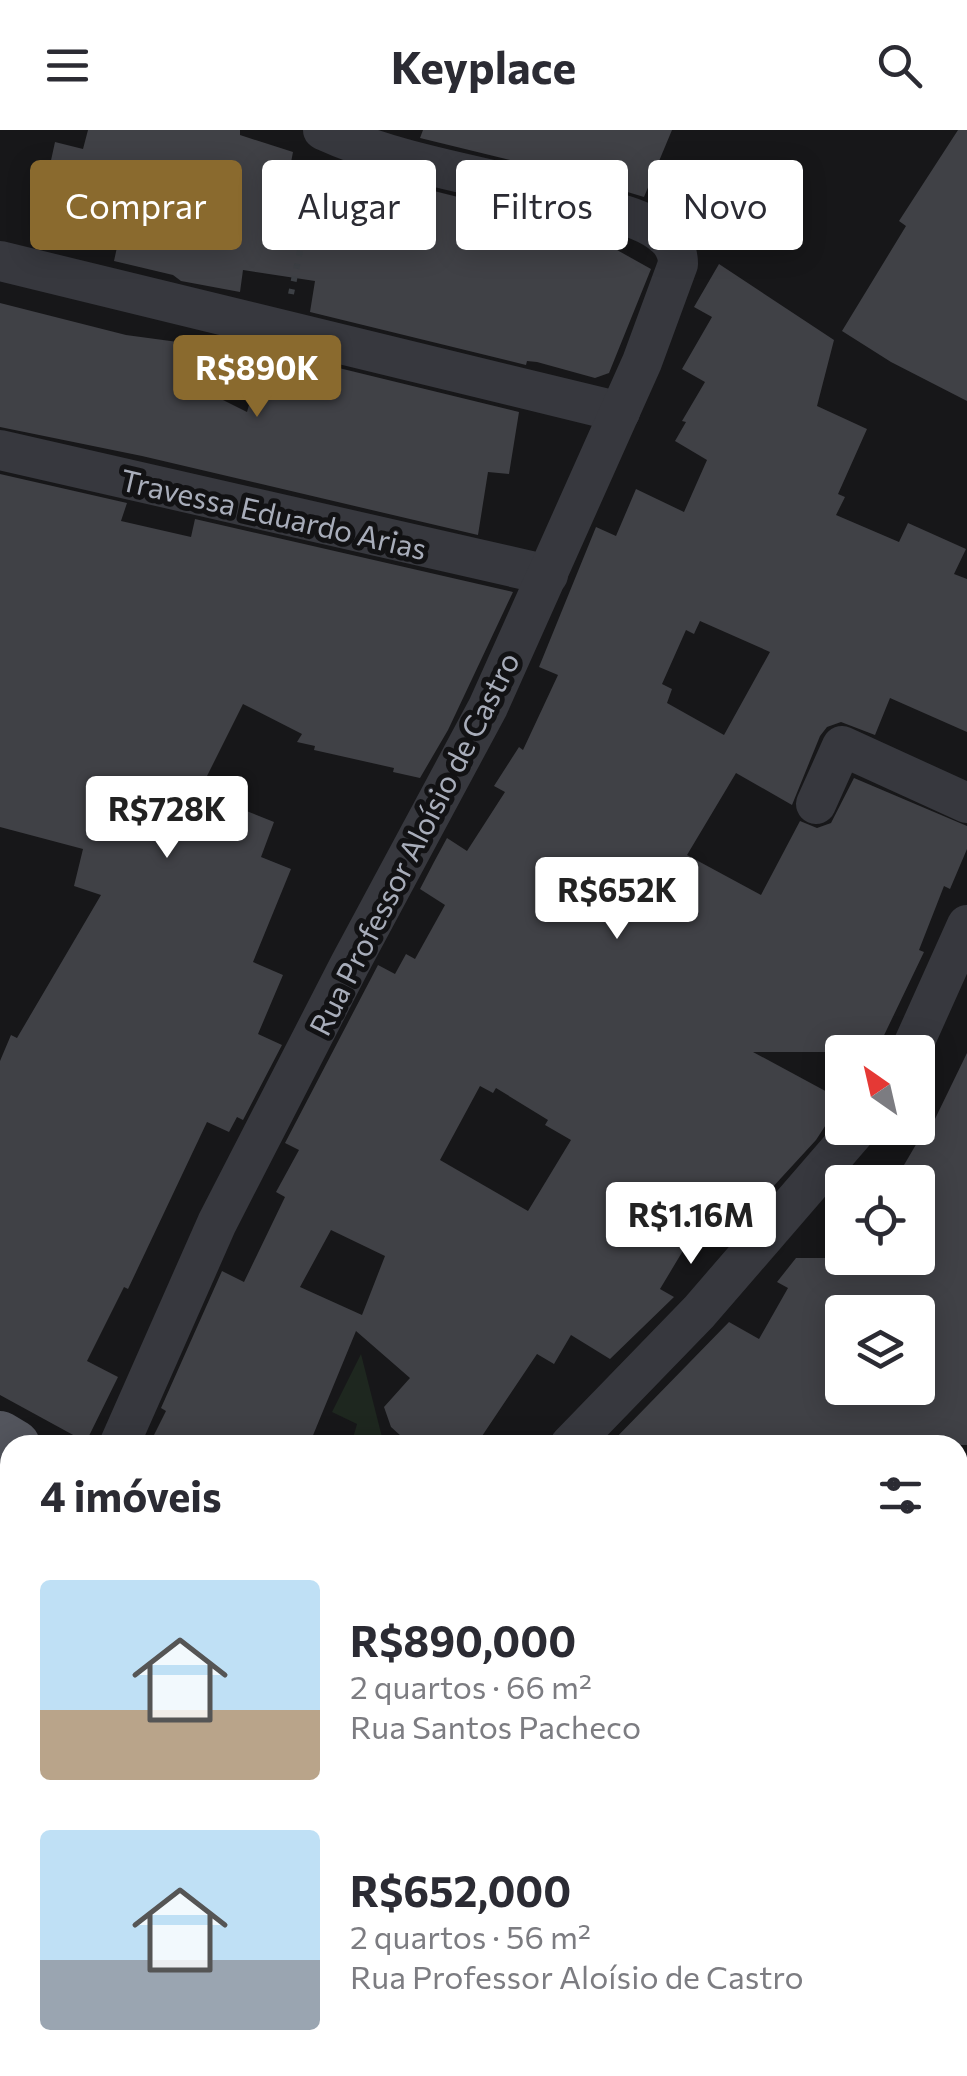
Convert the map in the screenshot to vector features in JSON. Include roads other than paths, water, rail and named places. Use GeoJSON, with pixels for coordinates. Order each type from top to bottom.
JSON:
{"type":"FeatureCollection","features":[{"type":"Feature","properties":{"kind":"street","name":"Rua Professor Aloísio de Castro"},"geometry":{"type":"LineString","coordinates":[[123,1435],[217,1223],[488,707],[620,412],[678,264],[675,249],[664,235],[636,219],[562,196],[383,151],[324,131]]}},
{"type":"Feature","properties":{"kind":"street"},"geometry":{"type":"LineString","coordinates":[[0,262],[620,412]]}},
{"type":"Feature","properties":{"kind":"street","name":"Travessa Eduardo Arias"},"geometry":{"type":"LineString","coordinates":[[0,450],[548,575]]}},
{"type":"Feature","properties":{"kind":"street"},"geometry":{"type":"LineString","coordinates":[[816,804],[842,746],[967,803]]}},
{"type":"Feature","properties":{"kind":"street"},"geometry":{"type":"LineString","coordinates":[[918,1035],[967,924]]}},
{"type":"Feature","properties":{"kind":"street"},"geometry":{"type":"LineString","coordinates":[[580,1435],[698,1312],[843,1145]]}}]}
